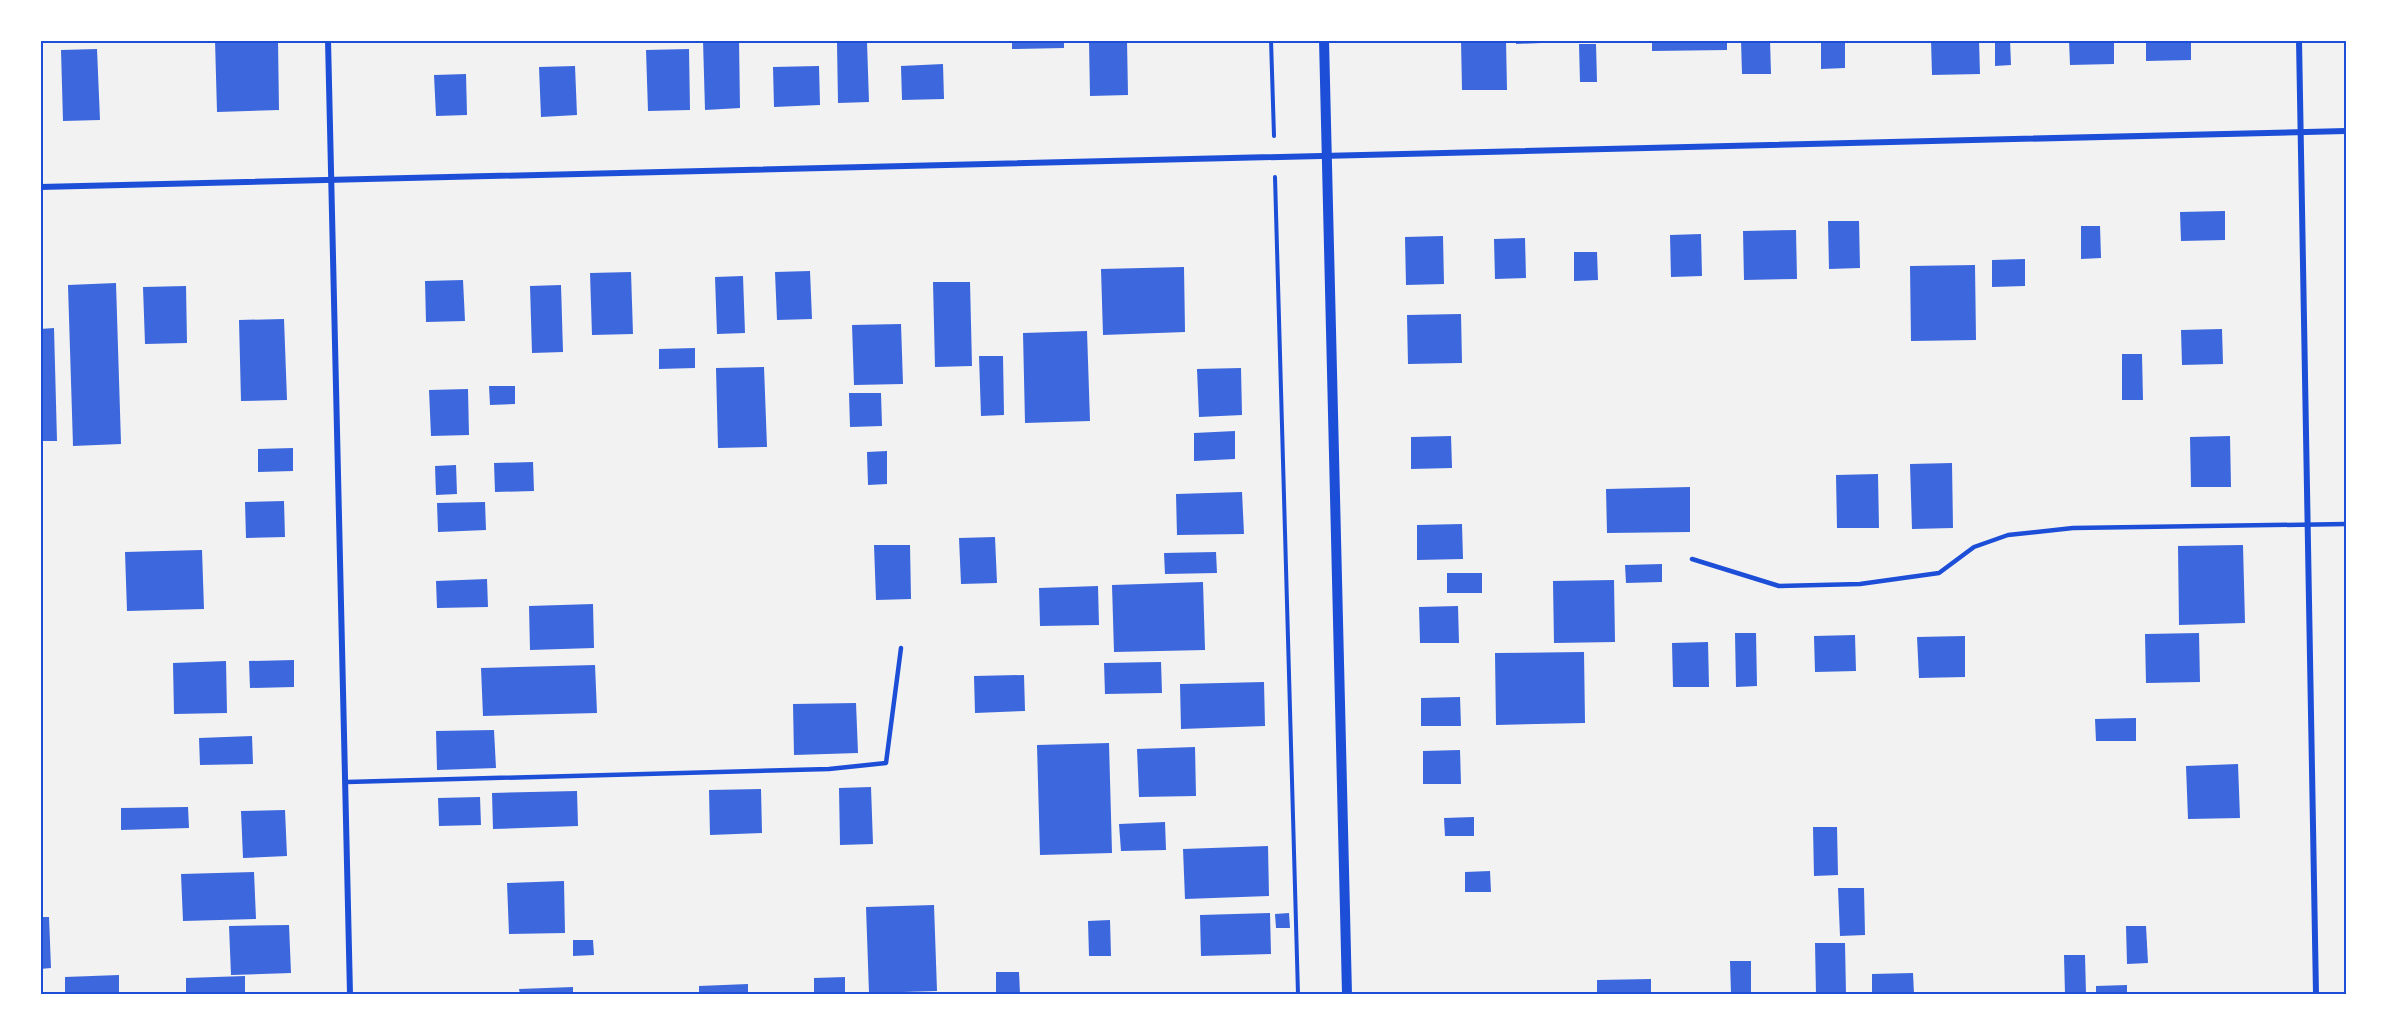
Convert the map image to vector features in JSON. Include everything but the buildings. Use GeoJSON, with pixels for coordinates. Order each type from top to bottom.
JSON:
{"type":"FeatureCollection","features":[{"type":"Feature","properties":{"kind":"street"},"geometry":{"type":"LineString","coordinates":[[328,40],[347,782],[350,994]]}},
{"type":"Feature","properties":{"kind":"street"},"geometry":{"type":"LineString","coordinates":[[1324,40],[1347,994]]}},
{"type":"Feature","properties":{"kind":"street"},"geometry":{"type":"LineString","coordinates":[[2299,40],[2316,994]]}},
{"type":"Feature","properties":{"kind":"street"},"geometry":{"type":"LineString","coordinates":[[40,187],[2346,131]]}},
{"type":"Feature","properties":{"kind":"lane"},"geometry":{"type":"LineString","coordinates":[[1692,559],[1779,586],[1860,584],[1939,573],[1974,547],[2008,536],[2073,528],[2346,524]]}},
{"type":"Feature","properties":{"kind":"lane"},"geometry":{"type":"LineString","coordinates":[[347,782],[829,769],[886,763],[901,648]]}},
{"type":"Feature","properties":{"kind":"path"},"geometry":{"type":"LineString","coordinates":[[1271,40],[1298,994]]}}]}
